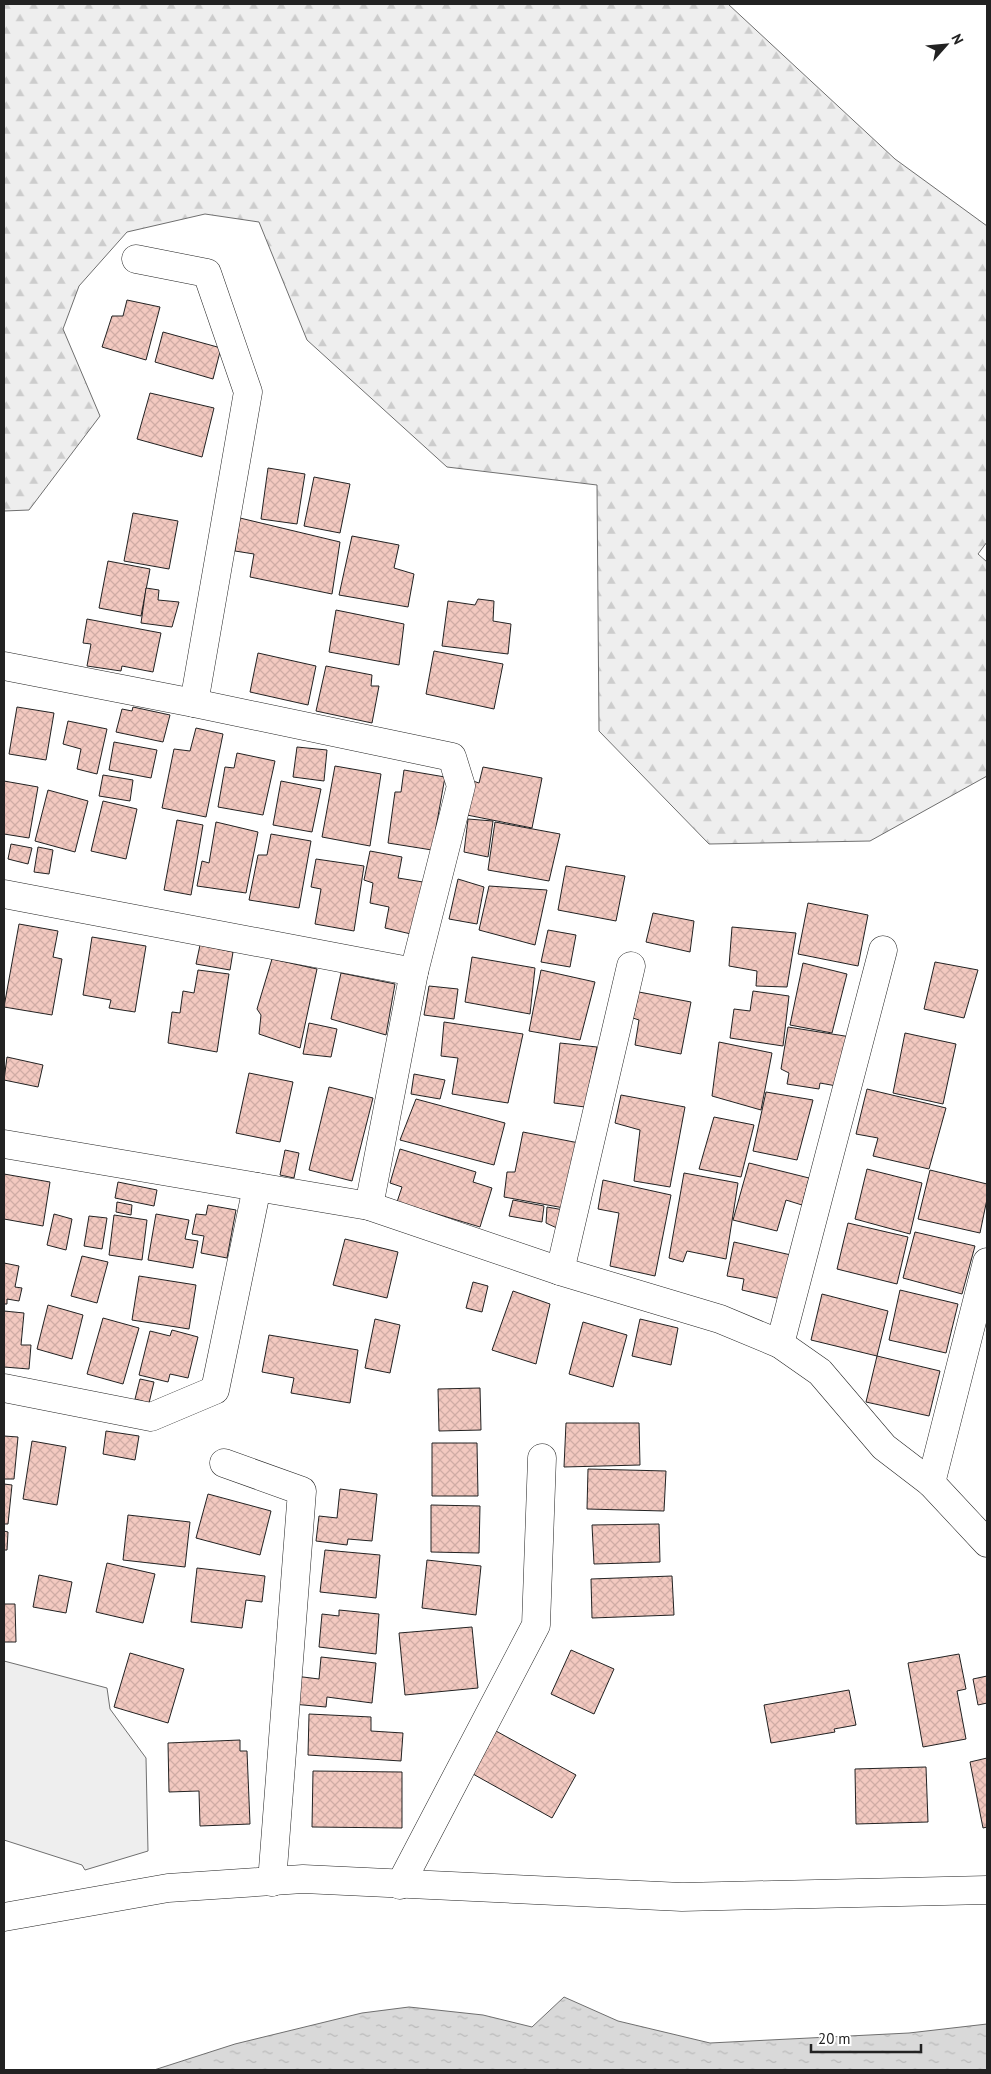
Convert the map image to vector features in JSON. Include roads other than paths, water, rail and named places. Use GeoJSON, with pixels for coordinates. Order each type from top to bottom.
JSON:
{"type":"FeatureCollection","features":[{"type":"Feature","properties":{"kind":"street"},"geometry":{"type":"LineString","coordinates":[[136,259],[207,274],[248,392],[194,702]]}},
{"type":"Feature","properties":{"kind":"street"},"geometry":{"type":"LineString","coordinates":[[4,666],[194,702],[452,757],[461,786],[414,972],[369,1206]]}},
{"type":"Feature","properties":{"kind":"street"},"geometry":{"type":"LineString","coordinates":[[4,894],[414,972]]}},
{"type":"Feature","properties":{"kind":"street"},"geometry":{"type":"LineString","coordinates":[[780,1344],[883,950]]}},
{"type":"Feature","properties":{"kind":"street"},"geometry":{"type":"LineString","coordinates":[[560,1271],[631,966]]}},
{"type":"Feature","properties":{"kind":"street"},"geometry":{"type":"LineString","coordinates":[[4,1144],[369,1206],[560,1271],[720,1319],[780,1344],[820,1372],[884,1446],[931,1483],[987,1543]]}},
{"type":"Feature","properties":{"kind":"street"},"geometry":{"type":"LineString","coordinates":[[4,1388],[151,1417],[215,1390],[257,1187]]}},
{"type":"Feature","properties":{"kind":"street"},"geometry":{"type":"LineString","coordinates":[[931,1483],[987,1262]]}},
{"type":"Feature","properties":{"kind":"street"},"geometry":{"type":"LineString","coordinates":[[400,1885],[536,1625],[542,1458]]}},
{"type":"Feature","properties":{"kind":"street"},"geometry":{"type":"LineString","coordinates":[[224,1463],[302,1491],[272,1882]]}},
{"type":"Feature","properties":{"kind":"street"},"geometry":{"type":"LineString","coordinates":[[4,1917],[168,1888],[303,1879],[682,1897],[987,1890]]}},
{"type":"Feature","properties":{"kind":"water"},"geometry":{"type":"Polygon","coordinates":[[[564,1997],[618,2021],[710,2043],[909,2033],[987,2024],[987,2070],[154,2070],[235,2044],[362,2013],[409,2007],[483,2015],[532,2027],[564,1997]]]}}]}
